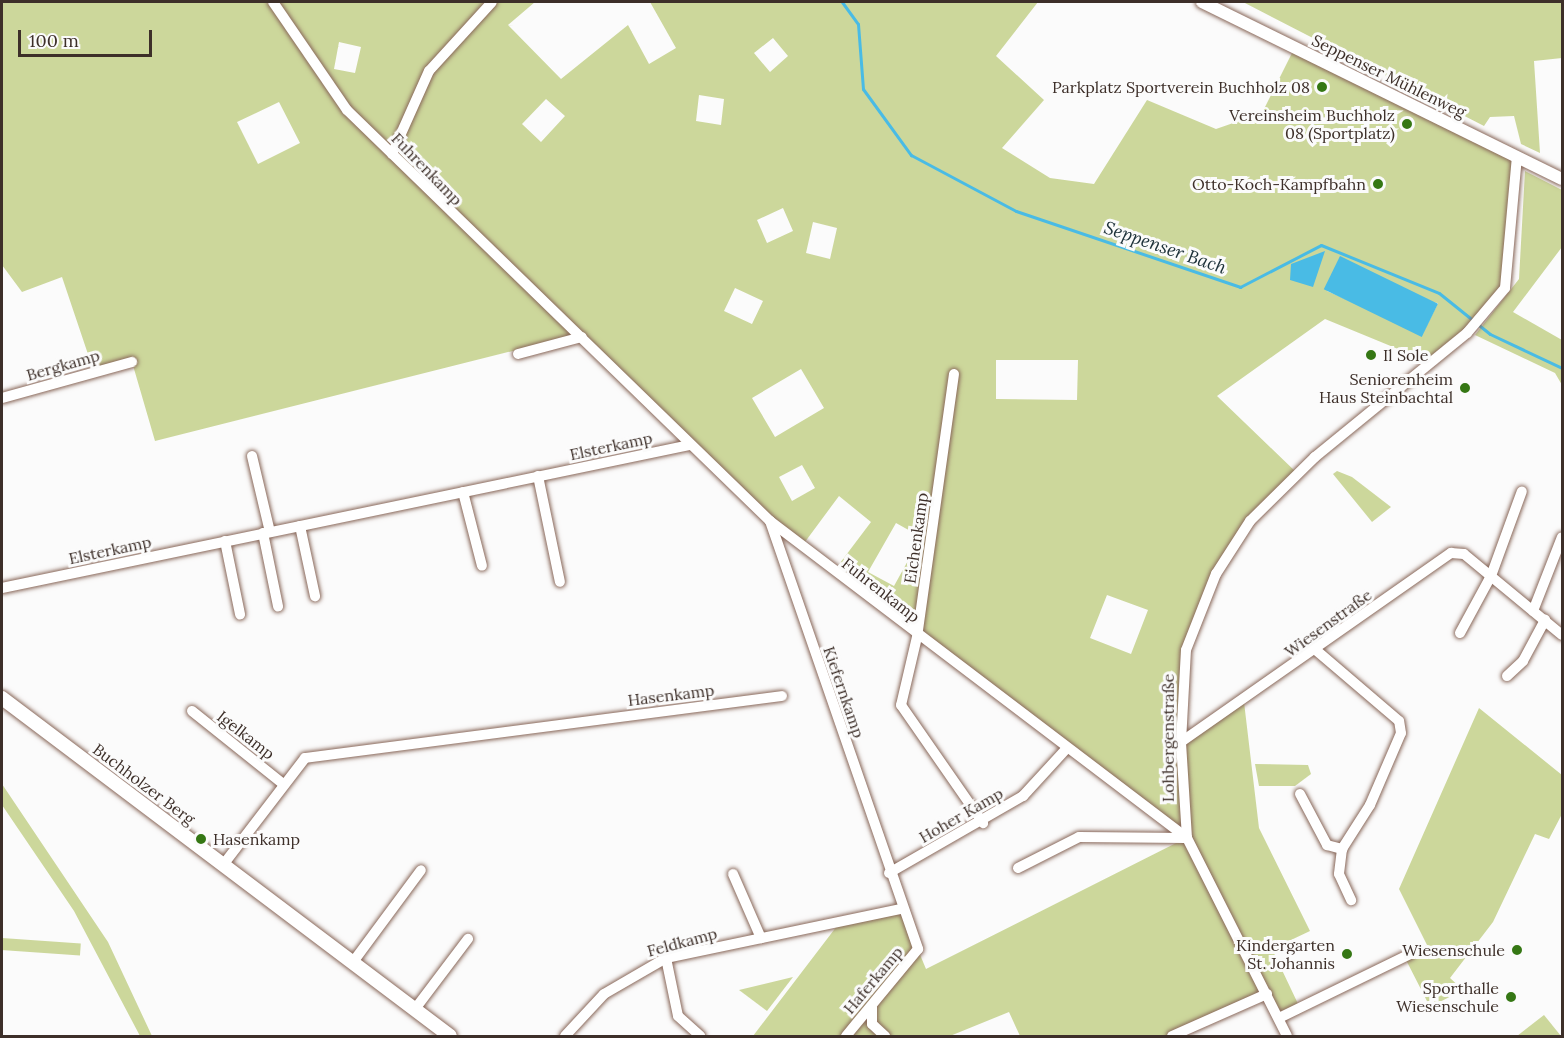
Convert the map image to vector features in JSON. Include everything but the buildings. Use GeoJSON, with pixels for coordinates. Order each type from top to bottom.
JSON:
{"type":"FeatureCollection","features":[{"type":"Feature","properties":{"kind":"main road","name":"Buchholzer Berg"},"geometry":{"type":"LineString","coordinates":[[2,698],[450,1036]]}},
{"type":"Feature","properties":{"kind":"street","name":"Fuhrenkamp"},"geometry":{"type":"LineString","coordinates":[[273,2],[347,110],[770,521],[917,637],[1186,838]]}},
{"type":"Feature","properties":{"kind":"street"},"geometry":{"type":"LineString","coordinates":[[392,153],[429,71],[492,2]]}},
{"type":"Feature","properties":{"kind":"street","name":"Seppenser Mühlenweg"},"geometry":{"type":"LineString","coordinates":[[1202,2],[1563,179]]}},
{"type":"Feature","properties":{"kind":"street","name":"Lohbergenstraße"},"geometry":{"type":"LineString","coordinates":[[1287,1036],[1186,838],[1181,742],[1182,679],[1195,618],[1250,521],[1315,457],[1467,333],[1483,315],[1509,277],[1517,157]]}},
{"type":"Feature","properties":{"kind":"street"},"geometry":{"type":"LineString","coordinates":[[518,354],[582,337]]}},
{"type":"Feature","properties":{"kind":"street","name":"Bergkamp"},"geometry":{"type":"LineString","coordinates":[[2,398],[132,362]]}},
{"type":"Feature","properties":{"kind":"street","name":"Eichenkamp"},"geometry":{"type":"LineString","coordinates":[[954,374],[917,637],[901,705],[983,823]]}},
{"type":"Feature","properties":{"kind":"street","name":"Elsterkamp"},"geometry":{"type":"LineString","coordinates":[[2,588],[690,445]]}},
{"type":"Feature","properties":{"kind":"street"},"geometry":{"type":"LineString","coordinates":[[252,456],[278,606]]}},
{"type":"Feature","properties":{"kind":"street"},"geometry":{"type":"LineString","coordinates":[[538,476],[560,582]]}},
{"type":"Feature","properties":{"kind":"street"},"geometry":{"type":"LineString","coordinates":[[1460,633],[1491,576],[1522,491]]}},
{"type":"Feature","properties":{"kind":"street"},"geometry":{"type":"LineString","coordinates":[[463,492],[482,566]]}},
{"type":"Feature","properties":{"kind":"street","name":"Kiefernkamp"},"geometry":{"type":"LineString","coordinates":[[770,521],[889,873]]}},
{"type":"Feature","properties":{"kind":"street"},"geometry":{"type":"LineString","coordinates":[[300,526],[315,596]]}},
{"type":"Feature","properties":{"kind":"street"},"geometry":{"type":"LineString","coordinates":[[1533,611],[1563,537]]}},
{"type":"Feature","properties":{"kind":"street"},"geometry":{"type":"LineString","coordinates":[[225,541],[240,614]]}},
{"type":"Feature","properties":{"kind":"street","name":"Wiesenstraße"},"geometry":{"type":"LineString","coordinates":[[1181,742],[1317,651],[1451,553],[1464,554],[1563,635]]}},
{"type":"Feature","properties":{"kind":"street"},"geometry":{"type":"LineString","coordinates":[[1507,676],[1523,661],[1545,620]]}},
{"type":"Feature","properties":{"kind":"street"},"geometry":{"type":"LineString","coordinates":[[1317,651],[1399,721],[1401,733],[1370,805],[1342,849],[1339,874],[1351,900]]}},
{"type":"Feature","properties":{"kind":"street","name":"Hasenkamp"},"geometry":{"type":"LineString","coordinates":[[223,865],[282,783],[305,758],[782,696]]}},
{"type":"Feature","properties":{"kind":"street","name":"Igelkamp"},"geometry":{"type":"LineString","coordinates":[[192,711],[282,783]]}},
{"type":"Feature","properties":{"kind":"street","name":"Hoher Kamp"},"geometry":{"type":"LineString","coordinates":[[889,873],[983,823],[1023,796],[1067,748]]}},
{"type":"Feature","properties":{"kind":"street"},"geometry":{"type":"LineString","coordinates":[[1300,794],[1327,845],[1342,849]]}},
{"type":"Feature","properties":{"kind":"street"},"geometry":{"type":"LineString","coordinates":[[1018,868],[1079,837],[1186,838]]}},
{"type":"Feature","properties":{"kind":"street"},"geometry":{"type":"LineString","coordinates":[[352,962],[421,870]]}},
{"type":"Feature","properties":{"kind":"street"},"geometry":{"type":"LineString","coordinates":[[889,873],[901,909]]}},
{"type":"Feature","properties":{"kind":"street"},"geometry":{"type":"LineString","coordinates":[[733,874],[761,938]]}},
{"type":"Feature","properties":{"kind":"street","name":"Feldkamp"},"geometry":{"type":"LineString","coordinates":[[565,1036],[603,994],[666,958],[901,909]]}},
{"type":"Feature","properties":{"kind":"street","name":"Haferkamp"},"geometry":{"type":"LineString","coordinates":[[846,1036],[918,949],[901,909]]}},
{"type":"Feature","properties":{"kind":"street"},"geometry":{"type":"LineString","coordinates":[[415,1009],[468,939]]}},
{"type":"Feature","properties":{"kind":"street"},"geometry":{"type":"LineString","coordinates":[[1279,1018],[1410,954]]}},
{"type":"Feature","properties":{"kind":"street"},"geometry":{"type":"LineString","coordinates":[[666,958],[678,1017],[696,1035]]}},
{"type":"Feature","properties":{"kind":"street"},"geometry":{"type":"LineString","coordinates":[[1172,1036],[1267,994]]}},
{"type":"Feature","properties":{"kind":"street"},"geometry":{"type":"LineString","coordinates":[[873,1004],[870,1018],[885,1036]]}},
{"type":"Feature","properties":{"kind":"green space"},"geometry":{"type":"Polygon","coordinates":[[[2,2],[535,2],[508,25],[561,79],[628,25],[649,64],[676,48],[650,2],[1038,2],[996,56],[1044,100],[1002,148],[1050,178],[1094,184],[1147,100],[1216,129],[1262,113],[1295,47],[1517,157],[1505,288],[1432,363],[1325,319],[1217,396],[1297,473],[1250,521],[1216,574],[1186,650],[1181,741],[1244,702],[1259,828],[1310,931],[1272,949],[1300,1008],[1279,1018],[1267,994],[1172,1036],[1020,1036],[1009,1012],[950,1036],[753,1036],[840,922],[901,909],[926,969],[1186,838],[834,571],[871,522],[839,496],[802,546],[580,334],[155,441],[132,362],[94,372],[62,277],[22,292],[2,265],[2,2]],[[773,38],[754,53],[770,72],[788,56],[773,38]],[[339,42],[334,69],[355,73],[361,47],[339,42]],[[699,95],[696,121],[721,125],[724,99],[699,95]],[[546,99],[522,124],[541,142],[565,116],[546,99]],[[279,102],[237,122],[258,164],[300,143],[279,102]],[[783,208],[757,220],[767,243],[793,231],[783,208]],[[813,222],[806,253],[830,259],[837,228],[813,222]],[[735,288],[724,311],[752,324],[763,301],[735,288]],[[1327,291],[1423,333],[1438,303],[1327,291]],[[996,360],[996,399],[1077,400],[1078,360],[996,360]],[[801,369],[752,398],[775,437],[824,408],[801,369]],[[802,465],[779,477],[792,501],[815,488],[802,465]],[[896,523],[868,572],[894,586],[921,537],[896,523]],[[1107,595],[1090,638],[1131,654],[1148,610],[1107,595]]]}},
{"type":"Feature","properties":{"kind":"green space"},"geometry":{"type":"Polygon","coordinates":[[[1243,2],[1562,2],[1562,58],[1534,61],[1540,153],[1521,144],[1514,116],[1490,117],[1484,126],[1243,2]]]}},
{"type":"Feature","properties":{"kind":"green space"},"geometry":{"type":"Polygon","coordinates":[[[1525,171],[1562,190],[1562,247],[1513,312],[1562,340],[1562,385],[1555,373],[1475,335],[1519,279],[1525,171]]]}},
{"type":"Feature","properties":{"kind":"green space"},"geometry":{"type":"Polygon","coordinates":[[[1337,471],[1352,477],[1391,507],[1372,522],[1333,474],[1337,471]]]}},
{"type":"Feature","properties":{"kind":"green space"},"geometry":{"type":"Polygon","coordinates":[[[1479,708],[1562,775],[1562,814],[1549,839],[1535,834],[1493,922],[1450,978],[1463,990],[1430,1007],[1404,956],[1427,945],[1399,889],[1479,708]]]}},
{"type":"Feature","properties":{"kind":"green space"},"geometry":{"type":"Polygon","coordinates":[[[1255,764],[1308,765],[1311,774],[1295,786],[1259,786],[1255,764]]]}},
{"type":"Feature","properties":{"kind":"green space"},"geometry":{"type":"Polygon","coordinates":[[[2,784],[108,942],[152,1036],[140,1036],[74,911],[2,805],[2,784]]]}},
{"type":"Feature","properties":{"kind":"green space"},"geometry":{"type":"Polygon","coordinates":[[[2,938],[81,944],[80,955],[2,950],[2,938]]]}},
{"type":"Feature","properties":{"kind":"green space"},"geometry":{"type":"Polygon","coordinates":[[[793,977],[767,1011],[739,990],[793,977]]]}},
{"type":"Feature","properties":{"kind":"green space"},"geometry":{"type":"Polygon","coordinates":[[[1544,1015],[1561,1036],[1517,1036],[1544,1015]]]}},
{"type":"Feature","properties":{"kind":"water"},"geometry":{"type":"Polygon","coordinates":[[[1325,251],[1313,287],[1290,280],[1291,264],[1325,251]]]}},
{"type":"Feature","properties":{"kind":"water"},"geometry":{"type":"Polygon","coordinates":[[[1340,256],[1438,304],[1422,337],[1324,289],[1340,256]]]}},
{"type":"Feature","properties":{"kind":"waterway","name":"Seppenser Bach"},"geometry":{"type":"LineString","coordinates":[[842,2],[858,24],[863,89],[911,155],[1016,211],[1240,287],[1321,245],[1439,293],[1490,334],[1562,368]]}},
{"type":"Feature","properties":{"kind":"place","name":"Parkplatz Sportverein Buchholz 08"},"geometry":{"type":"Point","coordinates":[1322,87]}},
{"type":"Feature","properties":{"kind":"place","name":"Vereinsheim Buchholz 08 (Sportplatz)"},"geometry":{"type":"Point","coordinates":[1407,124]}},
{"type":"Feature","properties":{"kind":"place","name":"Otto-Koch-Kampfbahn"},"geometry":{"type":"Point","coordinates":[1378,184]}},
{"type":"Feature","properties":{"kind":"place","name":"Il Sole"},"geometry":{"type":"Point","coordinates":[1371,355]}},
{"type":"Feature","properties":{"kind":"place","name":"Seniorenheim Haus Steinbachtal"},"geometry":{"type":"Point","coordinates":[1465,388]}},
{"type":"Feature","properties":{"kind":"place","name":"Hasenkamp"},"geometry":{"type":"Point","coordinates":[201,839]}},
{"type":"Feature","properties":{"kind":"place","name":"Wiesenschule"},"geometry":{"type":"Point","coordinates":[1517,950]}},
{"type":"Feature","properties":{"kind":"place","name":"Kindergarten St. Johannis"},"geometry":{"type":"Point","coordinates":[1347,954]}},
{"type":"Feature","properties":{"kind":"place","name":"Sporthalle Wiesenschule"},"geometry":{"type":"Point","coordinates":[1511,997]}}]}
